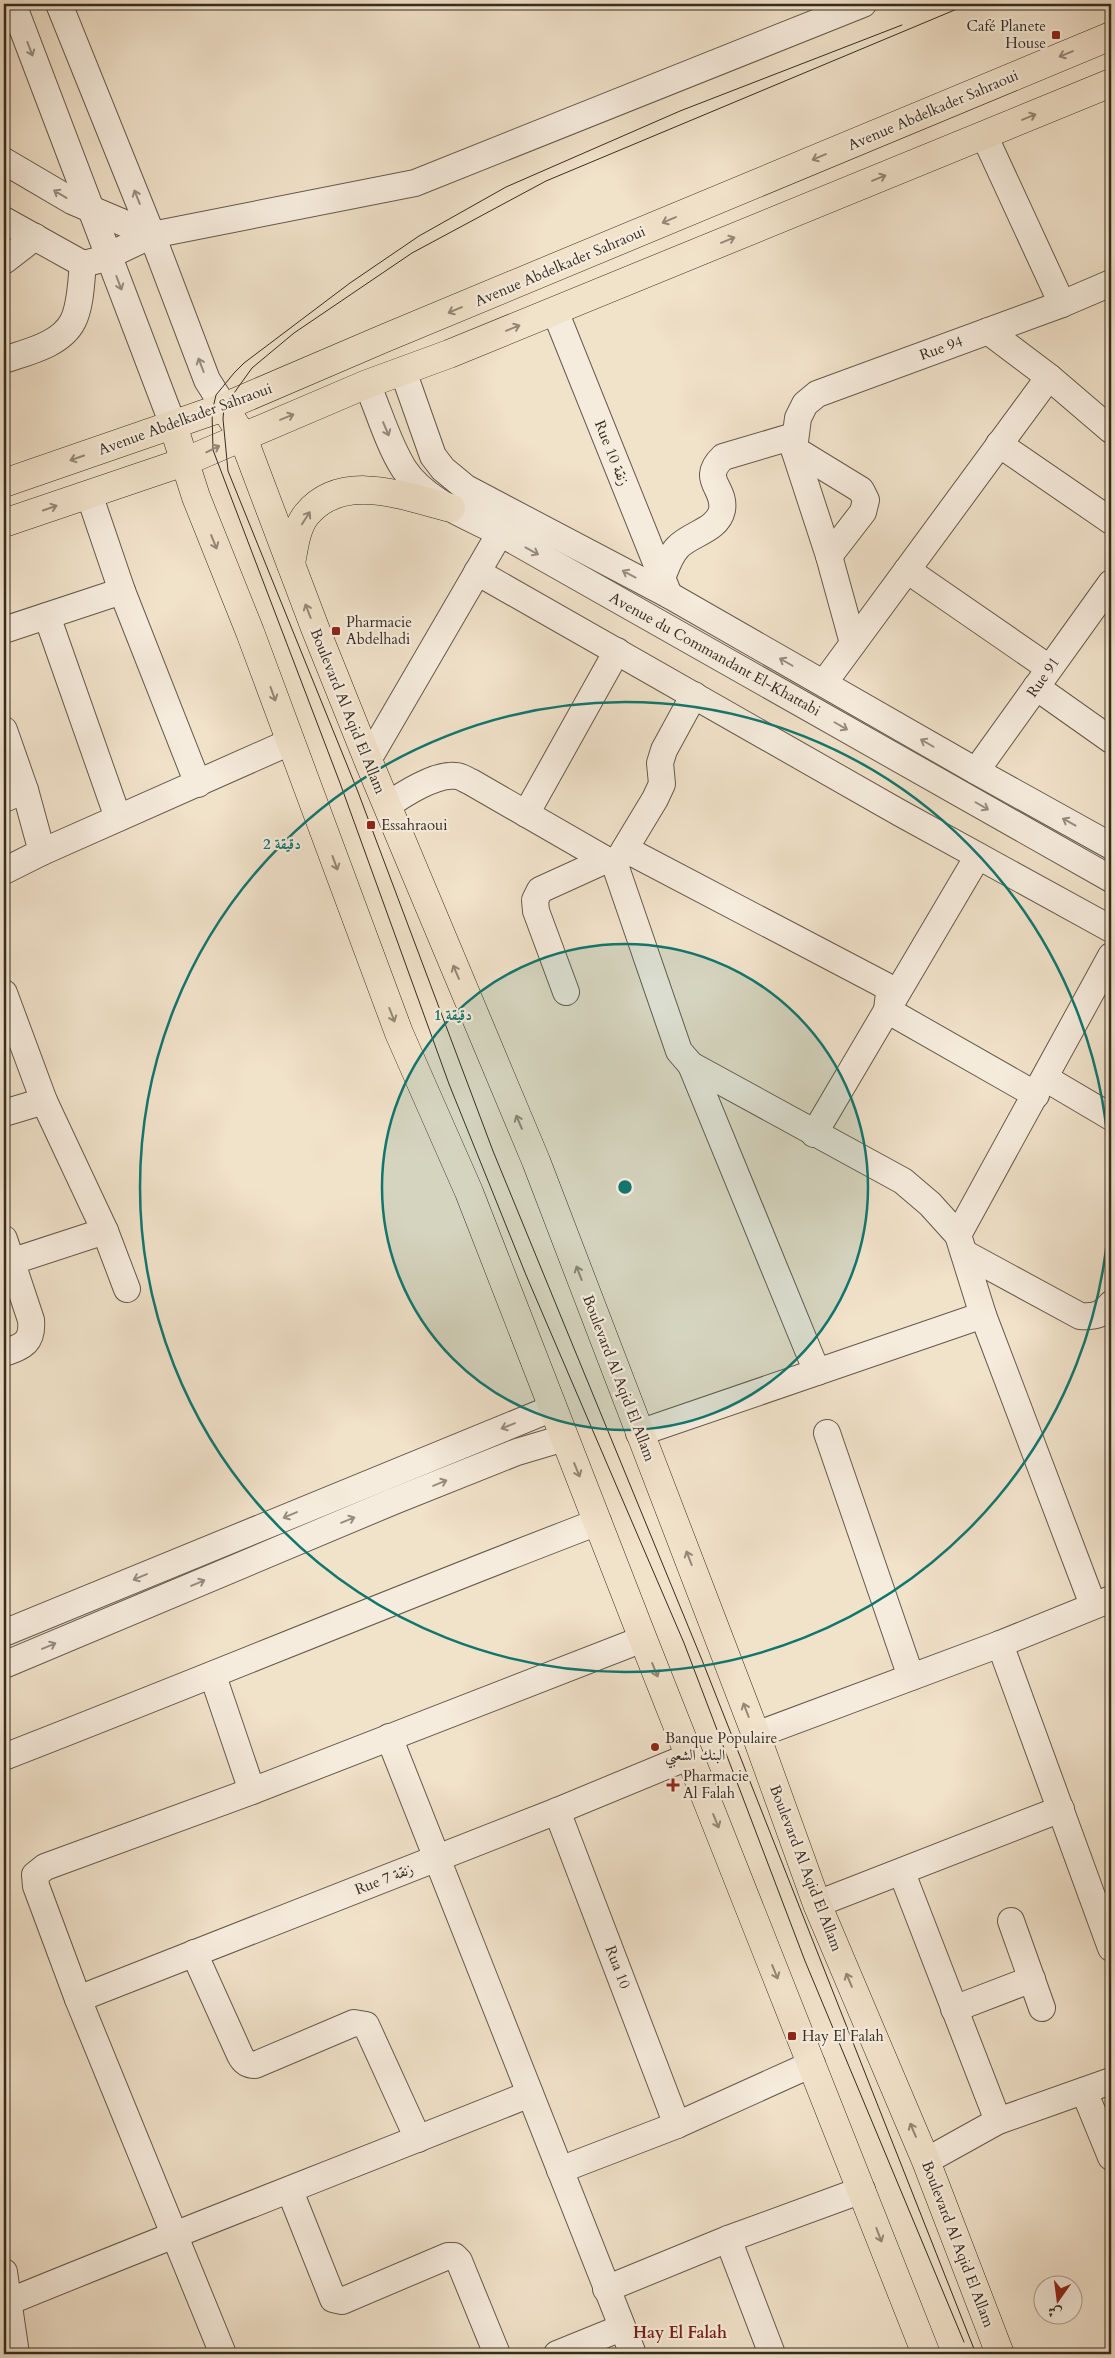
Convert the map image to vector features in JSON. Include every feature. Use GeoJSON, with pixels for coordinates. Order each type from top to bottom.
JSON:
{"type":"FeatureCollection","features":[{"type":"Feature","properties":{"kind":"main road","name":"Avenue Abdelkader Sahraoui"},"geometry":{"type":"LineString","coordinates":[[4,483],[224,407],[385,338],[1111,36]]}},
{"type":"Feature","properties":{"kind":"main road"},"geometry":{"type":"LineString","coordinates":[[4,523],[184,462],[242,435],[555,311],[1111,83]]}},
{"type":"Feature","properties":{"kind":"main road","name":"Boulevard Al Aqid El Allam"},"geometry":{"type":"LineString","coordinates":[[224,407],[242,435],[290,564],[368,760],[536,1161],[756,1736],[817,1904],[926,2161],[1000,2354]]}},
{"type":"Feature","properties":{"kind":"main road"},"geometry":{"type":"LineString","coordinates":[[173,425],[184,462],[399,1032],[469,1192],[643,1639],[926,2354]]}},
{"type":"Feature","properties":{"kind":"main road"},"geometry":{"type":"LineString","coordinates":[[290,564],[299,529],[307,514],[331,495],[346,490],[370,491],[451,508]]}},
{"type":"Feature","properties":{"kind":"street"},"geometry":{"type":"LineString","coordinates":[[13,4],[173,425]]}},
{"type":"Feature","properties":{"kind":"street"},"geometry":{"type":"LineString","coordinates":[[59,4],[152,235],[207,380],[224,407]]}},
{"type":"Feature","properties":{"kind":"street"},"geometry":{"type":"LineString","coordinates":[[4,220],[83,264],[99,260],[108,254],[152,235],[415,183],[863,4]]}},
{"type":"Feature","properties":{"kind":"street"},"geometry":{"type":"LineString","coordinates":[[984,135],[1062,304]]}},
{"type":"Feature","properties":{"kind":"street"},"geometry":{"type":"LineString","coordinates":[[4,161],[92,211],[152,235]]}},
{"type":"Feature","properties":{"kind":"street"},"geometry":{"type":"LineString","coordinates":[[4,261],[35,237]]}},
{"type":"Feature","properties":{"kind":"street"},"geometry":{"type":"LineString","coordinates":[[4,360],[38,349],[61,336],[73,321],[83,264]]}},
{"type":"Feature","properties":{"kind":"street","name":"Rue 94"},"geometry":{"type":"LineString","coordinates":[[794,442],[798,418],[805,404],[817,394],[1062,304],[1111,283]]}},
{"type":"Feature","properties":{"kind":"street","name":"Rue 10 زنقة"},"geometry":{"type":"LineString","coordinates":[[555,311],[666,586]]}},
{"type":"Feature","properties":{"kind":"street"},"geometry":{"type":"LineString","coordinates":[[988,331],[1049,377],[1111,430]]}},
{"type":"Feature","properties":{"kind":"street","name":"Avenue du Commandant El-Khattabi"},"geometry":{"type":"LineString","coordinates":[[403,371],[426,442],[443,469],[466,488],[666,586],[824,683],[976,772],[1111,846]]}},
{"type":"Feature","properties":{"kind":"street"},"geometry":{"type":"LineString","coordinates":[[824,683],[1049,377]]}},
{"type":"Feature","properties":{"kind":"street","name":"Avenue du Commandant El-Khattabi"},"geometry":{"type":"LineString","coordinates":[[367,384],[404,469],[426,491],[451,508],[500,533],[1111,879]]}},
{"type":"Feature","properties":{"kind":"street"},"geometry":{"type":"LineString","coordinates":[[794,442],[853,643]]}},
{"type":"Feature","properties":{"kind":"street"},"geometry":{"type":"LineString","coordinates":[[666,586],[670,558],[678,546],[704,530],[720,514],[721,502],[712,477],[715,464],[723,457],[794,442],[861,490],[866,500],[863,512],[829,556]]}},
{"type":"Feature","properties":{"kind":"street"},"geometry":{"type":"LineString","coordinates":[[999,444],[1111,520]]}},
{"type":"Feature","properties":{"kind":"street"},"geometry":{"type":"LineString","coordinates":[[89,494],[122,591],[198,784]]}},
{"type":"Feature","properties":{"kind":"street"},"geometry":{"type":"LineString","coordinates":[[368,760],[500,533]]}},
{"type":"Feature","properties":{"kind":"street"},"geometry":{"type":"LineString","coordinates":[[907,570],[1043,677],[1111,740]]}},
{"type":"Feature","properties":{"kind":"street"},"geometry":{"type":"LineString","coordinates":[[478,572],[978,856],[1111,929]]}},
{"type":"Feature","properties":{"kind":"street","name":"Rue 91"},"geometry":{"type":"LineString","coordinates":[[976,772],[1111,583]]}},
{"type":"Feature","properties":{"kind":"street"},"geometry":{"type":"LineString","coordinates":[[4,630],[122,591]]}},
{"type":"Feature","properties":{"kind":"street"},"geometry":{"type":"LineString","coordinates":[[47,616],[118,818]]}},
{"type":"Feature","properties":{"kind":"street"},"geometry":{"type":"LineString","coordinates":[[526,814],[617,651]]}},
{"type":"Feature","properties":{"kind":"street"},"geometry":{"type":"LineString","coordinates":[[566,992],[536,911],[536,900],[540,890],[615,858],[662,784],[660,763],[664,750],[694,695]]}},
{"type":"Feature","properties":{"kind":"street"},"geometry":{"type":"LineString","coordinates":[[4,730],[14,794],[42,852]]}},
{"type":"Feature","properties":{"kind":"street"},"geometry":{"type":"LineString","coordinates":[[4,871],[42,852],[290,742]]}},
{"type":"Feature","properties":{"kind":"street"},"geometry":{"type":"LineString","coordinates":[[387,806],[403,794],[440,778],[456,776],[526,814],[615,858],[886,986],[889,993],[887,1010]]}},
{"type":"Feature","properties":{"kind":"street"},"geometry":{"type":"LineString","coordinates":[[814,1134],[978,856]]}},
{"type":"Feature","properties":{"kind":"street"},"geometry":{"type":"LineString","coordinates":[[615,858],[679,1050],[691,1065],[817,1372]]}},
{"type":"Feature","properties":{"kind":"street"},"geometry":{"type":"LineString","coordinates":[[961,1244],[1041,1087],[1111,956]]}},
{"type":"Feature","properties":{"kind":"street"},"geometry":{"type":"LineString","coordinates":[[4,993],[44,1100],[105,1231],[127,1289]]}},
{"type":"Feature","properties":{"kind":"street"},"geometry":{"type":"LineString","coordinates":[[887,1010],[1041,1087],[1111,1117]]}},
{"type":"Feature","properties":{"kind":"street"},"geometry":{"type":"LineString","coordinates":[[691,1065],[903,1181],[930,1204],[961,1244],[984,1315],[1102,1602],[1000,1644],[756,1736]]}},
{"type":"Feature","properties":{"kind":"street"},"geometry":{"type":"LineString","coordinates":[[4,1113],[44,1100]]}},
{"type":"Feature","properties":{"kind":"street"},"geometry":{"type":"LineString","coordinates":[[4,1353],[16,1349],[29,1341],[32,1331],[31,1320],[6,1255],[105,1231]]}},
{"type":"Feature","properties":{"kind":"street"},"geometry":{"type":"LineString","coordinates":[[961,1244],[1080,1316],[1092,1316],[1102,1313],[1111,1304]]}},
{"type":"Feature","properties":{"kind":"street"},"geometry":{"type":"LineString","coordinates":[[639,1433],[984,1315]]}},
{"type":"Feature","properties":{"kind":"street"},"geometry":{"type":"LineString","coordinates":[[4,1634],[553,1408]]}},
{"type":"Feature","properties":{"kind":"street"},"geometry":{"type":"LineString","coordinates":[[827,1433],[911,1677]]}},
{"type":"Feature","properties":{"kind":"street"},"geometry":{"type":"LineString","coordinates":[[4,1665],[394,1501],[517,1452],[564,1438]]}},
{"type":"Feature","properties":{"kind":"street"},"geometry":{"type":"LineString","coordinates":[[4,1757],[213,1676],[408,1594],[598,1522]]}},
{"type":"Feature","properties":{"kind":"street"},"geometry":{"type":"LineString","coordinates":[[223,2354],[78,1999],[36,1886],[35,1875],[45,1867],[252,1791],[643,1639]]}},
{"type":"Feature","properties":{"kind":"street"},"geometry":{"type":"LineString","coordinates":[[1000,1644],[1111,1948]]}},
{"type":"Feature","properties":{"kind":"street"},"geometry":{"type":"LineString","coordinates":[[213,1676],[252,1791]]}},
{"type":"Feature","properties":{"kind":"street"},"geometry":{"type":"LineString","coordinates":[[389,1738],[633,2354]]}},
{"type":"Feature","properties":{"kind":"street","name":"Rue 7 زنقة"},"geometry":{"type":"LineString","coordinates":[[78,1999],[557,1811],[690,1756]]}},
{"type":"Feature","properties":{"kind":"street"},"geometry":{"type":"LineString","coordinates":[[817,1904],[902,1873],[1061,1809]]}},
{"type":"Feature","properties":{"kind":"street","name":"Rua 10"},"geometry":{"type":"LineString","coordinates":[[557,1811],[677,2125]]}},
{"type":"Feature","properties":{"kind":"street"},"geometry":{"type":"LineString","coordinates":[[902,1873],[998,2121]]}},
{"type":"Feature","properties":{"kind":"street"},"geometry":{"type":"LineString","coordinates":[[1012,1922],[1042,2008]]}},
{"type":"Feature","properties":{"kind":"street"},"geometry":{"type":"LineString","coordinates":[[194,1953],[240,2055],[250,2065],[255,2065],[354,2023],[366,2025],[418,2139]]}},
{"type":"Feature","properties":{"kind":"street"},"geometry":{"type":"LineString","coordinates":[[954,2009],[1032,1980]]}},
{"type":"Feature","properties":{"kind":"street"},"geometry":{"type":"LineString","coordinates":[[560,2170],[677,2125],[812,2064]]}},
{"type":"Feature","properties":{"kind":"street"},"geometry":{"type":"LineString","coordinates":[[926,2161],[998,2121],[1111,2081]]}},
{"type":"Feature","properties":{"kind":"street"},"geometry":{"type":"LineString","coordinates":[[1084,2091],[1111,2157]]}},
{"type":"Feature","properties":{"kind":"street"},"geometry":{"type":"LineString","coordinates":[[8,2302],[174,2234],[290,2191],[530,2094]]}},
{"type":"Feature","properties":{"kind":"street"},"geometry":{"type":"LineString","coordinates":[[606,2289],[728,2239],[862,2190]]}},
{"type":"Feature","properties":{"kind":"street"},"geometry":{"type":"LineString","coordinates":[[290,2191],[333,2299],[342,2301],[448,2256],[454,2256],[458,2261],[497,2354]]}},
{"type":"Feature","properties":{"kind":"street"},"geometry":{"type":"LineString","coordinates":[[728,2239],[772,2354]]}},
{"type":"Feature","properties":{"kind":"street"},"geometry":{"type":"LineString","coordinates":[[4,2272],[16,2354]]}},
{"type":"Feature","properties":{"kind":"street"},"geometry":{"type":"LineString","coordinates":[[558,2354],[622,2328]]}},
{"type":"Feature","properties":{"kind":"tram line"},"geometry":{"type":"LineString","coordinates":[[969,4],[546,181],[412,253],[294,333],[252,368],[224,407],[223,419],[228,471],[358,792],[493,1151],[702,1660],[976,2354]]}},
{"type":"Feature","properties":{"kind":"tram line"},"geometry":{"type":"LineString","coordinates":[[902,25],[680,111],[506,187],[419,236],[350,283],[244,363],[234,373],[216,395],[212,412],[213,450],[340,783],[449,1084],[526,1275],[684,1643],[805,1961],[964,2342]]}},
{"type":"Feature","properties":{"kind":"place","name":"Café Planete House"},"geometry":{"type":"Point","coordinates":[1056,35]}},
{"type":"Feature","properties":{"kind":"place","name":"Pharmacie Abdelhadi"},"geometry":{"type":"Point","coordinates":[336,631]}},
{"type":"Feature","properties":{"kind":"place","name":"Essahraoui"},"geometry":{"type":"Point","coordinates":[371,825]}},
{"type":"Feature","properties":{"kind":"place","name":"Banque Populaire البنك الشعبي"},"geometry":{"type":"Point","coordinates":[655,1747]}},
{"type":"Feature","properties":{"kind":"place","name":"Pharmacie Al Falah"},"geometry":{"type":"Point","coordinates":[673,1785]}},
{"type":"Feature","properties":{"kind":"place","name":"Hay El Falah"},"geometry":{"type":"Point","coordinates":[792,2036]}},
{"type":"Feature","properties":{"kind":"district","name":"Hay El Falah"},"geometry":{"type":"Point","coordinates":[680,2333]}}]}
